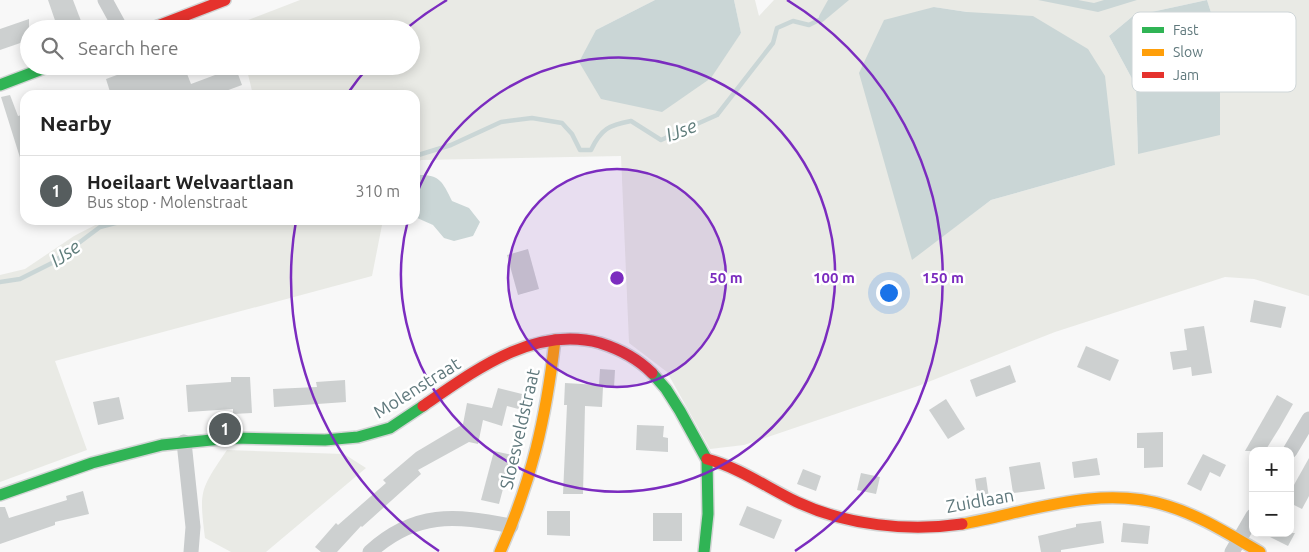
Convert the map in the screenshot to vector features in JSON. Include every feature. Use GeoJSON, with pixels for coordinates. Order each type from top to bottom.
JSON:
{"type":"FeatureCollection","features":[{"type":"Feature","properties":{"kind":"street"},"geometry":{"type":"LineString","coordinates":[[105,0],[116,20]]}},
{"type":"Feature","properties":{"kind":"street"},"geometry":{"type":"LineString","coordinates":[[173,20],[225,0]]}},
{"type":"Feature","properties":{"kind":"street"},"geometry":{"type":"LineString","coordinates":[[0,85],[26,75]]}},
{"type":"Feature","properties":{"kind":"street","name":"Molenstraat"},"geometry":{"type":"LineString","coordinates":[[0,494],[113,457],[155,446],[237,438],[334,440],[377,434],[390,428],[492,362],[518,350],[556,340],[584,340],[612,346],[640,361],[659,379],[675,401],[706,459]]}},
{"type":"Feature","properties":{"kind":"street","name":"Sloesveldstraat"},"geometry":{"type":"LineString","coordinates":[[500,552],[532,469],[556,340]]}},
{"type":"Feature","properties":{"kind":"street"},"geometry":{"type":"LineString","coordinates":[[1292,447],[1309,419]]}},
{"type":"Feature","properties":{"kind":"street"},"geometry":{"type":"LineString","coordinates":[[184,442],[193,527],[191,552]]}},
{"type":"Feature","properties":{"kind":"street"},"geometry":{"type":"LineString","coordinates":[[704,552],[708,527],[706,459]]}},
{"type":"Feature","properties":{"kind":"street","name":"Zuidlaan"},"geometry":{"type":"LineString","coordinates":[[706,459],[738,468],[797,502],[851,519],[878,524],[942,526],[1064,503],[1101,498],[1127,498],[1153,502],[1185,512],[1236,546],[1260,552]]}},
{"type":"Feature","properties":{"kind":"street"},"geometry":{"type":"LineString","coordinates":[[370,552],[385,537],[411,524],[438,518],[468,518],[511,526]]}},
{"type":"Feature","properties":{"kind":"street"},"geometry":{"type":"LineString","coordinates":[[1236,546],[1249,523]]}},
{"type":"Feature","properties":{"kind":"shaded area"},"geometry":{"type":"Polygon","coordinates":[[[300,0],[655,0],[596,30],[741,34],[734,0],[755,0],[759,16],[774,0],[1207,0],[1309,0],[1309,296],[1254,279],[1225,277],[1055,332],[918,386],[744,445],[710,449],[667,372],[629,343],[621,156],[420,161],[420,90],[252,90],[248,75],[420,75],[420,20],[248,20],[300,0]],[[934,7],[912,259],[991,200],[1115,165],[967,12],[934,7]]]}},
{"type":"Feature","properties":{"kind":"shaded area"},"geometry":{"type":"Polygon","coordinates":[[[655,0],[734,0],[741,33],[711,78],[662,112],[601,99],[579,62],[596,30],[655,0]]]}},
{"type":"Feature","properties":{"kind":"shaded area"},"geometry":{"type":"Polygon","coordinates":[[[828,0],[849,0],[819,25],[819,16],[828,0]]]}},
{"type":"Feature","properties":{"kind":"shaded area"},"geometry":{"type":"Polygon","coordinates":[[[1038,0],[1078,0],[1094,3],[1104,0],[1137,0],[1098,12],[1038,0]]]}},
{"type":"Feature","properties":{"kind":"shaded area"},"geometry":{"type":"Polygon","coordinates":[[[1207,0],[1211,12],[1152,12],[1207,0]]]}},
{"type":"Feature","properties":{"kind":"shaded area"},"geometry":{"type":"Polygon","coordinates":[[[934,7],[967,12],[1033,16],[1088,49],[1105,76],[1115,165],[991,200],[912,260],[859,73],[884,20],[934,7]]]}},
{"type":"Feature","properties":{"kind":"shaded area"},"geometry":{"type":"Polygon","coordinates":[[[1132,17],[1132,79],[1109,36],[1132,17]]]}},
{"type":"Feature","properties":{"kind":"shaded area"},"geometry":{"type":"Polygon","coordinates":[[[1136,92],[1220,92],[1220,135],[1138,154],[1136,92]]]}},
{"type":"Feature","properties":{"kind":"shaded area"},"geometry":{"type":"Polygon","coordinates":[[[420,175],[435,177],[439,180],[452,201],[469,208],[480,222],[473,236],[454,241],[444,238],[433,225],[420,219],[420,175]]]}},
{"type":"Feature","properties":{"kind":"shaded area"},"geometry":{"type":"Polygon","coordinates":[[[95,225],[382,225],[372,276],[55,361],[87,450],[0,482],[0,275],[25,269],[74,236],[95,225]]]}},
{"type":"Feature","properties":{"kind":"shaded area"},"geometry":{"type":"Polygon","coordinates":[[[227,450],[344,454],[366,468],[266,552],[231,552],[205,538],[202,510],[202,500],[207,483],[227,450]]]}},
{"type":"Feature","properties":{"kind":"building"},"geometry":{"type":"Polygon","coordinates":[[[48,0],[73,0],[81,20],[55,20],[48,0]]]}},
{"type":"Feature","properties":{"kind":"building"},"geometry":{"type":"Polygon","coordinates":[[[20,22],[20,43],[0,50],[0,29],[20,22]]]}},
{"type":"Feature","properties":{"kind":"building"},"geometry":{"type":"Polygon","coordinates":[[[117,75],[188,75],[191,84],[215,75],[238,75],[242,85],[228,90],[109,90],[106,79],[117,75]]]}},
{"type":"Feature","properties":{"kind":"building"},"geometry":{"type":"Polygon","coordinates":[[[10,95],[18,116],[20,115],[20,158],[1,97],[10,95]]]}},
{"type":"Feature","properties":{"kind":"building"},"geometry":{"type":"Polygon","coordinates":[[[528,249],[539,289],[518,295],[507,255],[528,249]]]}},
{"type":"Feature","properties":{"kind":"building"},"geometry":{"type":"Polygon","coordinates":[[[1254,300],[1286,307],[1281,328],[1250,322],[1254,300]]]}},
{"type":"Feature","properties":{"kind":"building"},"geometry":{"type":"Polygon","coordinates":[[[1204,326],[1212,373],[1192,376],[1191,367],[1173,370],[1170,352],[1187,350],[1184,329],[1204,326]]]}},
{"type":"Feature","properties":{"kind":"building"},"geometry":{"type":"Polygon","coordinates":[[[1086,346],[1119,360],[1110,381],[1077,367],[1086,346]]]}},
{"type":"Feature","properties":{"kind":"building"},"geometry":{"type":"Polygon","coordinates":[[[1010,365],[1016,382],[976,397],[970,380],[1010,365]]]}},
{"type":"Feature","properties":{"kind":"building"},"geometry":{"type":"Polygon","coordinates":[[[600,369],[615,370],[614,388],[603,387],[602,407],[585,406],[583,494],[563,494],[567,405],[564,405],[565,383],[599,385],[600,369]]]}},
{"type":"Feature","properties":{"kind":"building"},"geometry":{"type":"Polygon","coordinates":[[[231,377],[250,377],[252,413],[233,414],[233,409],[188,412],[186,385],[231,382],[231,377]]]}},
{"type":"Feature","properties":{"kind":"building"},"geometry":{"type":"Polygon","coordinates":[[[345,380],[346,402],[274,407],[273,389],[317,387],[316,382],[345,380]]]}},
{"type":"Feature","properties":{"kind":"building"},"geometry":{"type":"Polygon","coordinates":[[[498,388],[530,396],[526,411],[507,406],[502,426],[483,420],[478,444],[469,442],[418,470],[421,474],[361,526],[337,552],[321,552],[315,547],[336,523],[338,525],[386,483],[383,480],[416,452],[463,424],[467,403],[492,408],[498,388]]]}},
{"type":"Feature","properties":{"kind":"building"},"geometry":{"type":"Polygon","coordinates":[[[1277,395],[1293,404],[1268,447],[1249,447],[1249,451],[1245,451],[1277,395]]]}},
{"type":"Feature","properties":{"kind":"building"},"geometry":{"type":"Polygon","coordinates":[[[119,397],[124,419],[98,425],[93,402],[119,397]]]}},
{"type":"Feature","properties":{"kind":"building"},"geometry":{"type":"Polygon","coordinates":[[[946,399],[965,429],[948,439],[929,410],[946,399]]]}},
{"type":"Feature","properties":{"kind":"building"},"geometry":{"type":"Polygon","coordinates":[[[637,425],[664,426],[663,437],[668,438],[668,452],[636,450],[637,425]]]}},
{"type":"Feature","properties":{"kind":"building"},"geometry":{"type":"Polygon","coordinates":[[[1163,432],[1163,467],[1144,468],[1144,448],[1137,448],[1137,433],[1163,432]]]}},
{"type":"Feature","properties":{"kind":"building"},"geometry":{"type":"Polygon","coordinates":[[[494,451],[512,455],[499,504],[481,500],[494,451]]]}},
{"type":"Feature","properties":{"kind":"building"},"geometry":{"type":"Polygon","coordinates":[[[1203,454],[1226,465],[1220,477],[1210,472],[1201,491],[1187,484],[1203,454]]]}},
{"type":"Feature","properties":{"kind":"building"},"geometry":{"type":"Polygon","coordinates":[[[1097,458],[1100,475],[1074,478],[1072,462],[1097,458]]]}},
{"type":"Feature","properties":{"kind":"building"},"geometry":{"type":"Polygon","coordinates":[[[1309,458],[1309,496],[1302,509],[1294,505],[1294,485],[1309,458]]]}},
{"type":"Feature","properties":{"kind":"building"},"geometry":{"type":"Polygon","coordinates":[[[1040,462],[1045,489],[1013,493],[1009,467],[1040,462]]]}},
{"type":"Feature","properties":{"kind":"building"},"geometry":{"type":"Polygon","coordinates":[[[803,469],[821,476],[816,491],[797,484],[803,469]]]}},
{"type":"Feature","properties":{"kind":"building"},"geometry":{"type":"Polygon","coordinates":[[[861,473],[880,477],[876,494],[857,490],[861,473]]]}},
{"type":"Feature","properties":{"kind":"building"},"geometry":{"type":"Polygon","coordinates":[[[986,477],[989,498],[978,500],[975,479],[986,477]]]}},
{"type":"Feature","properties":{"kind":"building"},"geometry":{"type":"Polygon","coordinates":[[[83,491],[89,514],[55,522],[55,525],[0,544],[0,507],[5,507],[9,518],[67,500],[66,496],[83,491]]]}},
{"type":"Feature","properties":{"kind":"building"},"geometry":{"type":"Polygon","coordinates":[[[747,506],[782,520],[774,539],[739,525],[747,506]]]}},
{"type":"Feature","properties":{"kind":"building"},"geometry":{"type":"Polygon","coordinates":[[[547,511],[570,511],[570,536],[547,535],[547,511]]]}},
{"type":"Feature","properties":{"kind":"building"},"geometry":{"type":"Polygon","coordinates":[[[653,513],[682,513],[682,541],[653,541],[653,513]]]}},
{"type":"Feature","properties":{"kind":"building"},"geometry":{"type":"Polygon","coordinates":[[[1101,521],[1104,543],[1061,550],[1061,552],[1041,552],[1038,536],[1076,527],[1076,524],[1101,521]]]}},
{"type":"Feature","properties":{"kind":"building"},"geometry":{"type":"Polygon","coordinates":[[[1123,523],[1150,526],[1148,544],[1121,542],[1123,523]]]}},
{"type":"Feature","properties":{"kind":"building"},"geometry":{"type":"Polygon","coordinates":[[[1270,537],[1293,537],[1288,546],[1270,537]]]}},
{"type":"Feature","properties":{"kind":"waterway","name":"IJse"},"geometry":{"type":"LineString","coordinates":[[420,154],[451,145],[501,122],[532,118],[562,123],[572,134],[580,150],[591,150],[598,137],[611,126],[631,121],[661,140],[717,115],[773,43],[777,28],[793,21],[809,25],[823,18]]}},
{"type":"Feature","properties":{"kind":"waterway","name":"IJse"},"geometry":{"type":"LineString","coordinates":[[0,282],[20,279],[52,263],[100,227],[108,225]]}},
{"type":"Feature","properties":{"kind":"traffic: fast"},"geometry":{"type":"LineString","coordinates":[[0,85],[26,75]]}},
{"type":"Feature","properties":{"kind":"traffic: fast"},"geometry":{"type":"LineString","coordinates":[[652,373],[666,389],[680,411],[707,460],[708,514],[704,552]]}},
{"type":"Feature","properties":{"kind":"traffic: fast"},"geometry":{"type":"LineString","coordinates":[[0,495],[92,463],[162,445],[231,438],[325,440],[358,437],[390,428],[423,406]]}},
{"type":"Feature","properties":{"kind":"traffic: slow"},"geometry":{"type":"LineString","coordinates":[[500,552],[521,499],[536,448],[547,396],[555,340]]}},
{"type":"Feature","properties":{"kind":"traffic: slow"},"geometry":{"type":"LineString","coordinates":[[962,524],[1065,502],[1117,498],[1142,500],[1168,506],[1192,515],[1260,552]]}},
{"type":"Feature","properties":{"kind":"traffic: jam"},"geometry":{"type":"LineString","coordinates":[[173,20],[225,0]]}},
{"type":"Feature","properties":{"kind":"traffic: jam"},"geometry":{"type":"LineString","coordinates":[[423,406],[484,366],[528,346],[552,340],[576,339],[600,343],[628,355],[652,373]]}},
{"type":"Feature","properties":{"kind":"traffic: jam"},"geometry":{"type":"LineString","coordinates":[[707,459],[742,473],[797,502],[836,516],[878,525],[899,527],[962,524]]}},
{"type":"Feature","properties":{"kind":"place","name":"Hoeilaart Welvaartlaan"},"geometry":{"type":"Point","coordinates":[225,429]}}]}
